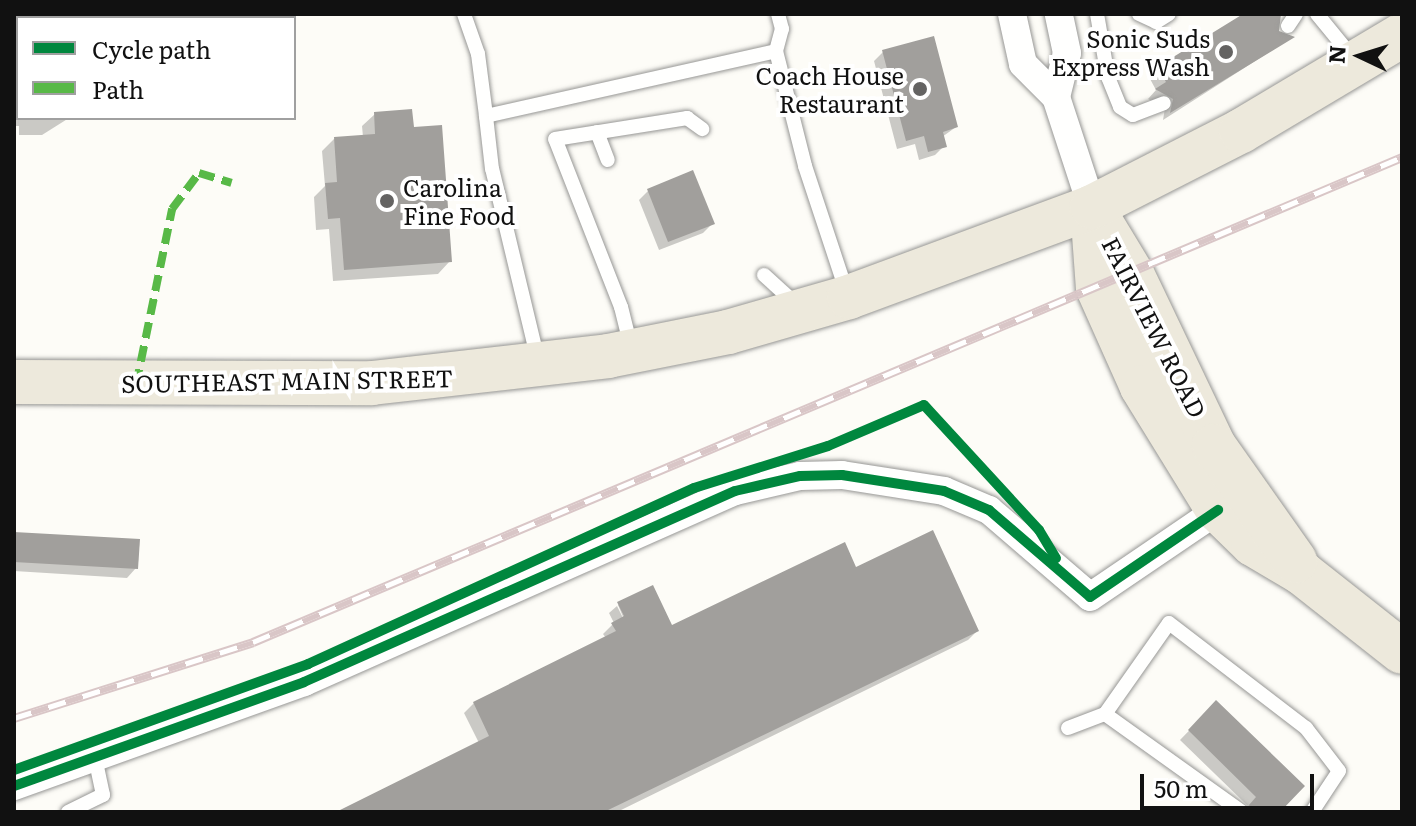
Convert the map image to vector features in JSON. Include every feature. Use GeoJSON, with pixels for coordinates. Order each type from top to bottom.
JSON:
{"type":"FeatureCollection","features":[{"type":"Feature","properties":{"kind":"main road","name":"SOUTHEAST MAIN STREET"},"geometry":{"type":"LineString","coordinates":[[14,382],[372,383],[539,366],[632,351],[803,311],[849,297],[1092,207],[1241,131],[1402,35]]}},
{"type":"Feature","properties":{"kind":"main road","name":"FAIRVIEW ROAD"},"geometry":{"type":"LineString","coordinates":[[1092,207],[1098,288],[1142,387],[1218,510],[1253,544],[1302,573],[1402,652]]}},
{"type":"Feature","properties":{"kind":"main road","name":"FAIRVIEW ROAD"},"geometry":{"type":"LineString","coordinates":[[1092,207],[1132,274],[1214,446],[1302,573]]}},
{"type":"Feature","properties":{"kind":"street"},"geometry":{"type":"LineString","coordinates":[[1012,14],[1023,64],[1056,97],[1092,207]]}},
{"type":"Feature","properties":{"kind":"street"},"geometry":{"type":"LineString","coordinates":[[1056,97],[1067,53],[1059,14]]}},
{"type":"Feature","properties":{"kind":"street"},"geometry":{"type":"LineString","coordinates":[[14,786],[304,682],[735,491],[787,479],[842,475],[944,491],[989,510],[1090,597],[1218,510]]}},
{"type":"Feature","properties":{"kind":"lane"},"geometry":{"type":"LineString","coordinates":[[464,14],[478,54],[492,169],[539,366]]}},
{"type":"Feature","properties":{"kind":"lane"},"geometry":{"type":"LineString","coordinates":[[778,14],[782,29],[776,51],[805,166],[849,297]]}},
{"type":"Feature","properties":{"kind":"lane"},"geometry":{"type":"LineString","coordinates":[[1097,14],[1108,77],[1120,107],[1133,115],[1164,103]]}},
{"type":"Feature","properties":{"kind":"lane"},"geometry":{"type":"LineString","coordinates":[[1139,14],[1156,22],[1169,14]]}},
{"type":"Feature","properties":{"kind":"lane"},"geometry":{"type":"LineString","coordinates":[[1317,14],[1357,63]]}},
{"type":"Feature","properties":{"kind":"lane"},"geometry":{"type":"LineString","coordinates":[[486,116],[776,51]]}},
{"type":"Feature","properties":{"kind":"lane"},"geometry":{"type":"LineString","coordinates":[[632,351],[621,307],[555,139],[687,118],[702,129]]}},
{"type":"Feature","properties":{"kind":"lane"},"geometry":{"type":"LineString","coordinates":[[597,132],[608,160]]}},
{"type":"Feature","properties":{"kind":"lane"},"geometry":{"type":"LineString","coordinates":[[764,275],[803,311]]}},
{"type":"Feature","properties":{"kind":"lane"},"geometry":{"type":"LineString","coordinates":[[1068,728],[1105,714],[1169,623],[1306,728],[1339,771],[1312,812]]}},
{"type":"Feature","properties":{"kind":"lane"},"geometry":{"type":"LineString","coordinates":[[1105,714],[1242,812]]}},
{"type":"Feature","properties":{"kind":"lane"},"geometry":{"type":"LineString","coordinates":[[68,812],[103,795],[95,758]]}},
{"type":"Feature","properties":{"kind":"building","name":"Sonic Suds Express Wash"},"geometry":{"type":"Polygon","coordinates":[[[1243,14],[1281,14],[1279,31],[1295,37],[1170,113],[1173,99],[1155,89],[1166,82],[1157,67],[1243,14]]]}},
{"type":"Feature","properties":{"kind":"building","name":"Coach House Restaurant"},"geometry":{"type":"Polygon","coordinates":[[[934,36],[958,127],[943,132],[947,147],[928,152],[924,136],[906,141],[882,50],[934,36]]]}},
{"type":"Feature","properties":{"kind":"building","name":"Carolina Fine Food"},"geometry":{"type":"Polygon","coordinates":[[[412,109],[414,127],[442,125],[452,262],[344,270],[340,218],[328,219],[325,183],[337,182],[334,137],[375,134],[374,112],[412,109]]]}},
{"type":"Feature","properties":{"kind":"building"},"geometry":{"type":"Polygon","coordinates":[[[693,170],[715,224],[668,242],[647,189],[693,170]]]}},
{"type":"Feature","properties":{"kind":"building"},"geometry":{"type":"Polygon","coordinates":[[[933,530],[979,631],[604,812],[336,812],[489,736],[473,702],[616,631],[611,623],[624,616],[617,602],[653,585],[672,625],[845,542],[856,567],[933,530]]]}},
{"type":"Feature","properties":{"kind":"building"},"geometry":{"type":"Polygon","coordinates":[[[14,532],[140,539],[138,569],[14,562],[14,532]]]}},
{"type":"Feature","properties":{"kind":"building"},"geometry":{"type":"Polygon","coordinates":[[[1216,700],[1305,786],[1280,812],[1252,812],[1249,805],[1256,797],[1188,730],[1216,700]]]}},
{"type":"Feature","properties":{"kind":"railway"},"geometry":{"type":"LineString","coordinates":[[14,718],[253,642],[1402,157]]}},
{"type":"Feature","properties":{"kind":"marked path"},"geometry":{"type":"LineString","coordinates":[[136,385],[172,209],[199,173],[232,183]]}},
{"type":"Feature","properties":{"kind":"cycle path"},"geometry":{"type":"LineString","coordinates":[[14,770],[308,664],[694,488],[828,446],[924,405],[1039,530],[1056,558]]}},
{"type":"Feature","properties":{"kind":"cycle path"},"geometry":{"type":"LineString","coordinates":[[14,786],[304,682],[735,491],[800,476],[842,475],[944,491],[989,510],[1090,597],[1218,510]]}},
{"type":"Feature","properties":{"kind":"place","name":"Sonic Suds Express Wash"},"geometry":{"type":"Point","coordinates":[1226,52]}},
{"type":"Feature","properties":{"kind":"place","name":"Coach House Restaurant"},"geometry":{"type":"Point","coordinates":[920,89]}},
{"type":"Feature","properties":{"kind":"place","name":"Carolina Fine Food"},"geometry":{"type":"Point","coordinates":[387,201]}}]}
